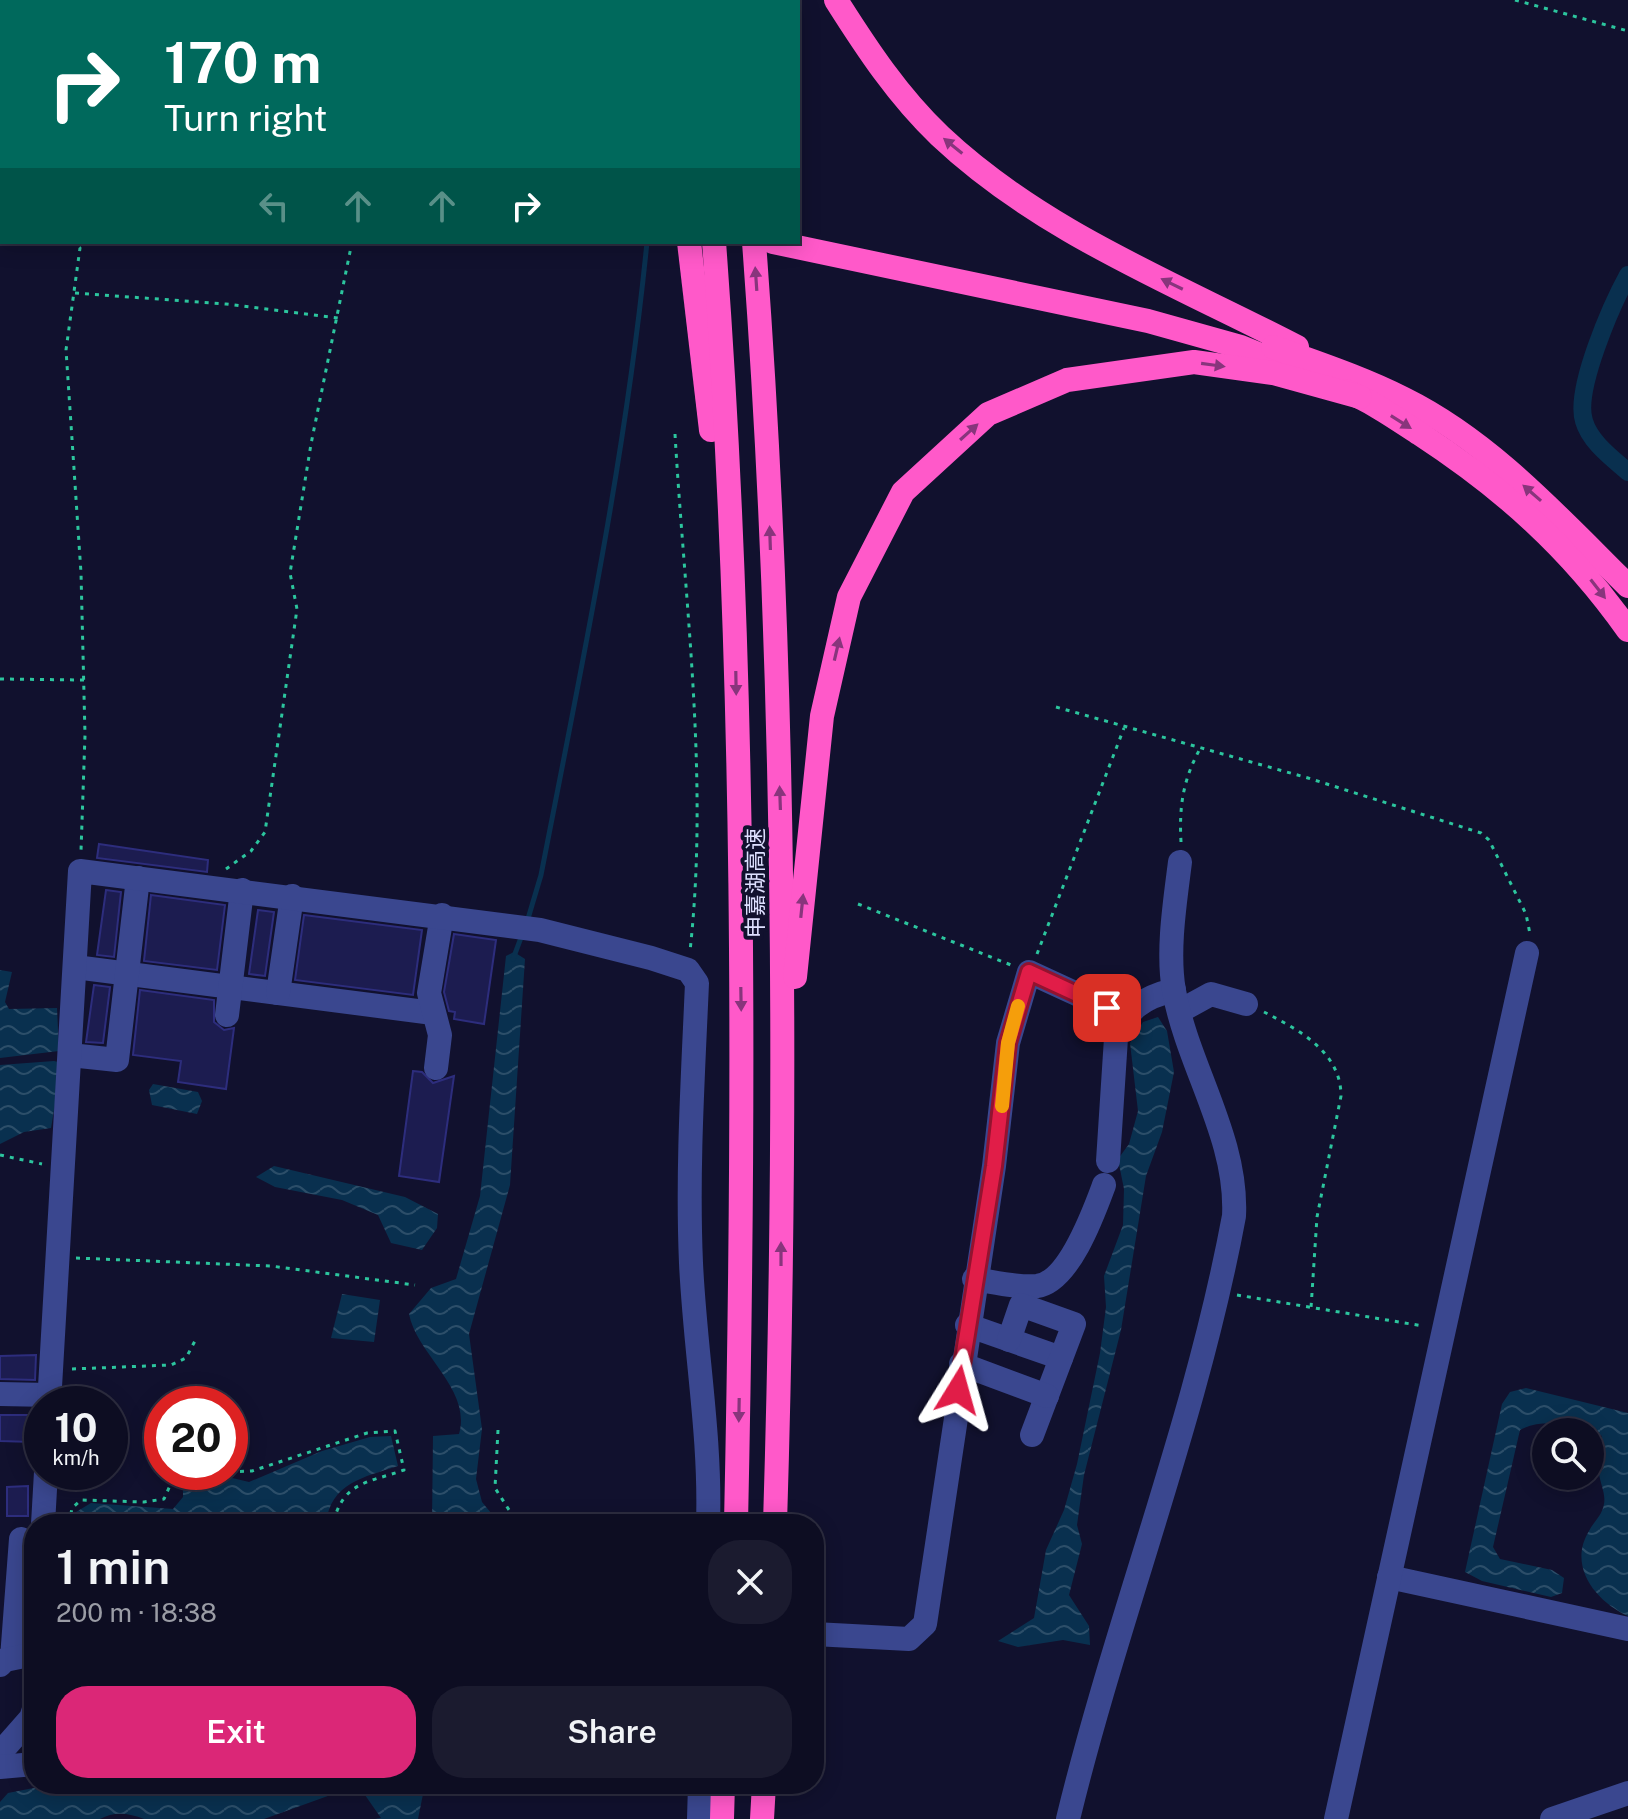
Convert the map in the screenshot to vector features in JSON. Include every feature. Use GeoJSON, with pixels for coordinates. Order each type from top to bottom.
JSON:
{"type":"FeatureCollection","features":[{"type":"Feature","properties":{"kind":"highway"},"geometry":{"type":"LineString","coordinates":[[836,0],[875,63],[940,135],[1015,197],[1097,248],[1363,390],[1463,462],[1562,546],[1628,630]]}},
{"type":"Feature","properties":{"kind":"highway"},"geometry":{"type":"LineString","coordinates":[[800,233],[1148,316],[1363,390]]}},
{"type":"Feature","properties":{"kind":"highway"},"geometry":{"type":"LineString","coordinates":[[689,244],[736,639]]}},
{"type":"Feature","properties":{"kind":"highway","name":"申嘉湖高速"},"geometry":{"type":"LineString","coordinates":[[714,244],[736,639],[743,1094],[736,1514]]}},
{"type":"Feature","properties":{"kind":"highway","name":"申嘉湖高速"},"geometry":{"type":"LineString","coordinates":[[754,244],[780,789],[781,1332],[775,1514]]}},
{"type":"Feature","properties":{"kind":"highway"},"geometry":{"type":"LineString","coordinates":[[783,244],[1148,316]]}},
{"type":"Feature","properties":{"kind":"highway"},"geometry":{"type":"LineString","coordinates":[[782,1095],[822,716],[849,597],[903,492],[988,414],[1067,380],[1194,362],[1273,373],[1405,399],[1484,451],[1553,512],[1628,586]]}},
{"type":"Feature","properties":{"kind":"highway"},"geometry":{"type":"LineString","coordinates":[[722,1819],[723,1794]]}},
{"type":"Feature","properties":{"kind":"highway"},"geometry":{"type":"LineString","coordinates":[[762,1819],[763,1794]]}},
{"type":"Feature","properties":{"kind":"street"},"geometry":{"type":"LineString","coordinates":[[1068,1819],[1111,1656],[1199,1370],[1218,1291],[1235,1196],[1229,1158],[1177,1000],[1180,862]]}},
{"type":"Feature","properties":{"kind":"street"},"geometry":{"type":"LineString","coordinates":[[51,1386],[80,871],[442,915],[529,929],[688,970],[697,983],[691,1260],[696,1344],[707,1422],[708,1514]]}},
{"type":"Feature","properties":{"kind":"street"},"geometry":{"type":"LineString","coordinates":[[70,1055],[117,1060],[138,878]]}},
{"type":"Feature","properties":{"kind":"street"},"geometry":{"type":"LineString","coordinates":[[227,1015],[232,889]]}},
{"type":"Feature","properties":{"kind":"street"},"geometry":{"type":"LineString","coordinates":[[278,993],[292,896]]}},
{"type":"Feature","properties":{"kind":"street"},"geometry":{"type":"LineString","coordinates":[[436,1068],[440,1035],[429,993],[442,915]]}},
{"type":"Feature","properties":{"kind":"street"},"geometry":{"type":"LineString","coordinates":[[1336,1819],[1527,953]]}},
{"type":"Feature","properties":{"kind":"street"},"geometry":{"type":"LineString","coordinates":[[75,967],[433,1013]]}},
{"type":"Feature","properties":{"kind":"street"},"geometry":{"type":"LineString","coordinates":[[824,1635],[909,1639],[925,1624],[961,1364],[994,1166],[1008,1043],[1029,972],[1107,1008],[1122,1022]]}},
{"type":"Feature","properties":{"kind":"street"},"geometry":{"type":"LineString","coordinates":[[974,1279],[1038,1286],[1052,1280],[1083,1239],[1106,1173],[1116,1038],[1122,1022],[1148,996],[1177,1000],[1211,994],[1246,1004]]}},
{"type":"Feature","properties":{"kind":"street"},"geometry":{"type":"LineString","coordinates":[[1009,1340],[1021,1305],[1074,1324],[1032,1435]]}},
{"type":"Feature","properties":{"kind":"street"},"geometry":{"type":"LineString","coordinates":[[967,1325],[1061,1358]]}},
{"type":"Feature","properties":{"kind":"street"},"geometry":{"type":"LineString","coordinates":[[961,1364],[1047,1396]]}},
{"type":"Feature","properties":{"kind":"street"},"geometry":{"type":"LineString","coordinates":[[0,1394],[24,1396]]}},
{"type":"Feature","properties":{"kind":"street"},"geometry":{"type":"LineString","coordinates":[[44,1514],[45,1490]]}},
{"type":"Feature","properties":{"kind":"street"},"geometry":{"type":"LineString","coordinates":[[15,1659],[18,1539]]}},
{"type":"Feature","properties":{"kind":"street"},"geometry":{"type":"LineString","coordinates":[[1389,1577],[1628,1629]]}},
{"type":"Feature","properties":{"kind":"street"},"geometry":{"type":"LineString","coordinates":[[0,1753],[24,1726]]}},
{"type":"Feature","properties":{"kind":"street"},"geometry":{"type":"LineString","coordinates":[[0,1767],[24,1765]]}},
{"type":"Feature","properties":{"kind":"street"},"geometry":{"type":"LineString","coordinates":[[1552,1819],[1628,1793]]}},
{"type":"Feature","properties":{"kind":"street"},"geometry":{"type":"LineString","coordinates":[[699,1819],[700,1794]]}},
{"type":"Feature","properties":{"kind":"path"},"geometry":{"type":"LineString","coordinates":[[1515,0],[1628,31]]}},
{"type":"Feature","properties":{"kind":"path"},"geometry":{"type":"LineString","coordinates":[[74,244],[80,248],[66,350],[81,573],[84,680],[80,871]]}},
{"type":"Feature","properties":{"kind":"path"},"geometry":{"type":"LineString","coordinates":[[232,889],[224,871],[251,851],[265,832],[297,609],[290,573],[311,444],[352,244]]}},
{"type":"Feature","properties":{"kind":"path"},"geometry":{"type":"LineString","coordinates":[[75,292],[226,304],[338,318]]}},
{"type":"Feature","properties":{"kind":"path"},"geometry":{"type":"LineString","coordinates":[[675,434],[698,747],[697,850],[688,970]]}},
{"type":"Feature","properties":{"kind":"path"},"geometry":{"type":"LineString","coordinates":[[0,679],[84,680]]}},
{"type":"Feature","properties":{"kind":"path"},"geometry":{"type":"LineString","coordinates":[[1056,707],[1201,747],[1481,833],[1489,840],[1526,914],[1531,930],[1527,953]]}},
{"type":"Feature","properties":{"kind":"path"},"geometry":{"type":"LineString","coordinates":[[858,904],[1029,972],[1066,885],[1124,728]]}},
{"type":"Feature","properties":{"kind":"path"},"geometry":{"type":"LineString","coordinates":[[1180,862],[1179,809],[1187,776],[1201,747]]}},
{"type":"Feature","properties":{"kind":"path"},"geometry":{"type":"LineString","coordinates":[[1246,1004],[1295,1028],[1324,1053],[1341,1077],[1341,1096],[1317,1217],[1311,1308]]}},
{"type":"Feature","properties":{"kind":"path"},"geometry":{"type":"LineString","coordinates":[[0,1155],[65,1170]]}},
{"type":"Feature","properties":{"kind":"path"},"geometry":{"type":"LineString","coordinates":[[60,1257],[271,1266],[343,1273],[415,1285]]}},
{"type":"Feature","properties":{"kind":"path"},"geometry":{"type":"LineString","coordinates":[[1218,1291],[1442,1330]]}},
{"type":"Feature","properties":{"kind":"path"},"geometry":{"type":"LineString","coordinates":[[52,1369],[171,1365],[186,1358],[197,1337]]}},
{"type":"Feature","properties":{"kind":"path"},"geometry":{"type":"LineString","coordinates":[[498,1430],[495,1488],[512,1514]]}},
{"type":"Feature","properties":{"kind":"path"},"geometry":{"type":"LineString","coordinates":[[248,1471],[367,1433],[395,1431],[404,1470],[349,1489],[336,1514]]}},
{"type":"Feature","properties":{"kind":"path"},"geometry":{"type":"LineString","coordinates":[[71,1514],[72,1508],[81,1500],[144,1502],[164,1499],[168,1490]]}},
{"type":"Feature","properties":{"kind":"water"},"geometry":{"type":"Polygon","coordinates":[[[514,952],[525,959],[510,1185],[469,1334],[482,1429],[476,1479],[482,1502],[492,1514],[432,1514],[433,1436],[459,1434],[461,1418],[451,1387],[422,1344],[409,1314],[431,1288],[456,1279],[480,1196],[506,956],[514,952]]]}},
{"type":"Feature","properties":{"kind":"water"},"geometry":{"type":"Polygon","coordinates":[[[0,970],[12,972],[5,1002],[9,1009],[57,1008],[59,1051],[0,1058],[0,970]]]}},
{"type":"Feature","properties":{"kind":"water"},"geometry":{"type":"Polygon","coordinates":[[[1158,1017],[1167,1031],[1174,1072],[1162,1132],[1146,1176],[1121,1330],[1084,1475],[1077,1525],[1082,1544],[1069,1595],[1089,1626],[1090,1645],[1063,1640],[1018,1647],[998,1641],[1034,1618],[1046,1550],[1064,1510],[1077,1464],[1100,1353],[1106,1307],[1104,1276],[1123,1225],[1124,1189],[1118,1159],[1129,1144],[1138,1111],[1130,1043],[1143,1022],[1158,1017]]]}},
{"type":"Feature","properties":{"kind":"water"},"geometry":{"type":"Polygon","coordinates":[[[62,1063],[51,1128],[24,1132],[0,1144],[0,1065],[62,1063]]]}},
{"type":"Feature","properties":{"kind":"water"},"geometry":{"type":"Polygon","coordinates":[[[153,1084],[198,1092],[202,1101],[197,1114],[152,1105],[149,1090],[153,1084]]]}},
{"type":"Feature","properties":{"kind":"water"},"geometry":{"type":"Polygon","coordinates":[[[274,1166],[405,1197],[438,1214],[437,1228],[422,1250],[391,1243],[378,1215],[342,1200],[275,1187],[256,1177],[274,1166]]]}},
{"type":"Feature","properties":{"kind":"water"},"geometry":{"type":"Polygon","coordinates":[[[342,1294],[380,1300],[374,1342],[331,1338],[342,1294]]]}},
{"type":"Feature","properties":{"kind":"water"},"geometry":{"type":"Polygon","coordinates":[[[1526,1388],[1628,1413],[1628,1616],[1596,1592],[1583,1570],[1581,1558],[1583,1544],[1602,1512],[1604,1500],[1604,1418],[1532,1418],[1532,1425],[1520,1430],[1493,1547],[1500,1559],[1552,1570],[1564,1578],[1562,1593],[1551,1597],[1482,1581],[1465,1572],[1502,1404],[1510,1392],[1526,1388]]]}},
{"type":"Feature","properties":{"kind":"water"},"geometry":{"type":"Polygon","coordinates":[[[391,1436],[398,1466],[351,1484],[334,1499],[328,1514],[76,1514],[91,1503],[173,1509],[183,1497],[183,1490],[248,1490],[248,1482],[322,1451],[370,1437],[391,1436]]]}},
{"type":"Feature","properties":{"kind":"water"},"geometry":{"type":"Polygon","coordinates":[[[24,1790],[24,1794],[333,1794],[264,1819],[144,1819],[122,1814],[100,1819],[0,1819],[0,1802],[8,1793],[24,1790]]]}},
{"type":"Feature","properties":{"kind":"water"},"geometry":{"type":"Polygon","coordinates":[[[423,1794],[418,1819],[375,1819],[381,1818],[365,1795],[423,1794]]]}},
{"type":"Feature","properties":{"kind":"building"},"geometry":{"type":"Polygon","coordinates":[[[99,844],[208,860],[207,872],[97,858],[99,844]]]}},
{"type":"Feature","properties":{"kind":"building"},"geometry":{"type":"Polygon","coordinates":[[[106,890],[121,892],[114,957],[97,955],[106,890]]]}},
{"type":"Feature","properties":{"kind":"building"},"geometry":{"type":"Polygon","coordinates":[[[151,895],[225,905],[217,970],[144,961],[151,895]]]}},
{"type":"Feature","properties":{"kind":"building"},"geometry":{"type":"Polygon","coordinates":[[[258,910],[274,912],[265,976],[249,974],[258,910]]]}},
{"type":"Feature","properties":{"kind":"building"},"geometry":{"type":"Polygon","coordinates":[[[304,915],[422,930],[413,995],[295,980],[304,915]]]}},
{"type":"Feature","properties":{"kind":"building"},"geometry":{"type":"Polygon","coordinates":[[[454,934],[496,940],[484,1024],[454,1019],[455,1012],[449,1011],[444,992],[454,934]]]}},
{"type":"Feature","properties":{"kind":"building"},"geometry":{"type":"Polygon","coordinates":[[[94,985],[110,987],[103,1043],[86,1042],[94,985]]]}},
{"type":"Feature","properties":{"kind":"building"},"geometry":{"type":"Polygon","coordinates":[[[140,990],[214,1000],[214,1022],[224,1030],[234,1028],[226,1089],[178,1082],[181,1061],[133,1055],[140,990]]]}},
{"type":"Feature","properties":{"kind":"building"},"geometry":{"type":"Polygon","coordinates":[[[413,1071],[422,1072],[433,1083],[454,1076],[439,1182],[399,1176],[413,1071]]]}},
{"type":"Feature","properties":{"kind":"building"},"geometry":{"type":"Polygon","coordinates":[[[36,1355],[35,1380],[0,1379],[0,1356],[36,1355]]]}},
{"type":"Feature","properties":{"kind":"building"},"geometry":{"type":"Polygon","coordinates":[[[0,1415],[24,1415],[24,1442],[0,1441],[0,1415]]]}},
{"type":"Feature","properties":{"kind":"building"},"geometry":{"type":"Polygon","coordinates":[[[24,1486],[24,1490],[28,1490],[28,1514],[7,1516],[7,1487],[24,1486]]]}},
{"type":"Feature","properties":{"kind":"waterway"},"geometry":{"type":"LineString","coordinates":[[527,922],[541,875],[602,560],[627,401],[647,244]]}},
{"type":"Feature","properties":{"kind":"waterway"},"geometry":{"type":"LineString","coordinates":[[1628,275],[1596,347],[1582,407],[1591,436],[1628,472]]}},
{"type":"Feature","properties":{"kind":"waterway"},"geometry":{"type":"LineString","coordinates":[[513,959],[522,935]]}},
{"type":"Feature","properties":{"kind":"slow traffic"},"geometry":{"type":"LineString","coordinates":[[1002,1106],[1008,1043],[1018,1006]]}},
{"type":"Feature","properties":{"kind":"route"},"geometry":{"type":"LineString","coordinates":[[958,1390],[994,1166],[1008,1043],[1029,972],[1107,1008]]}}]}
